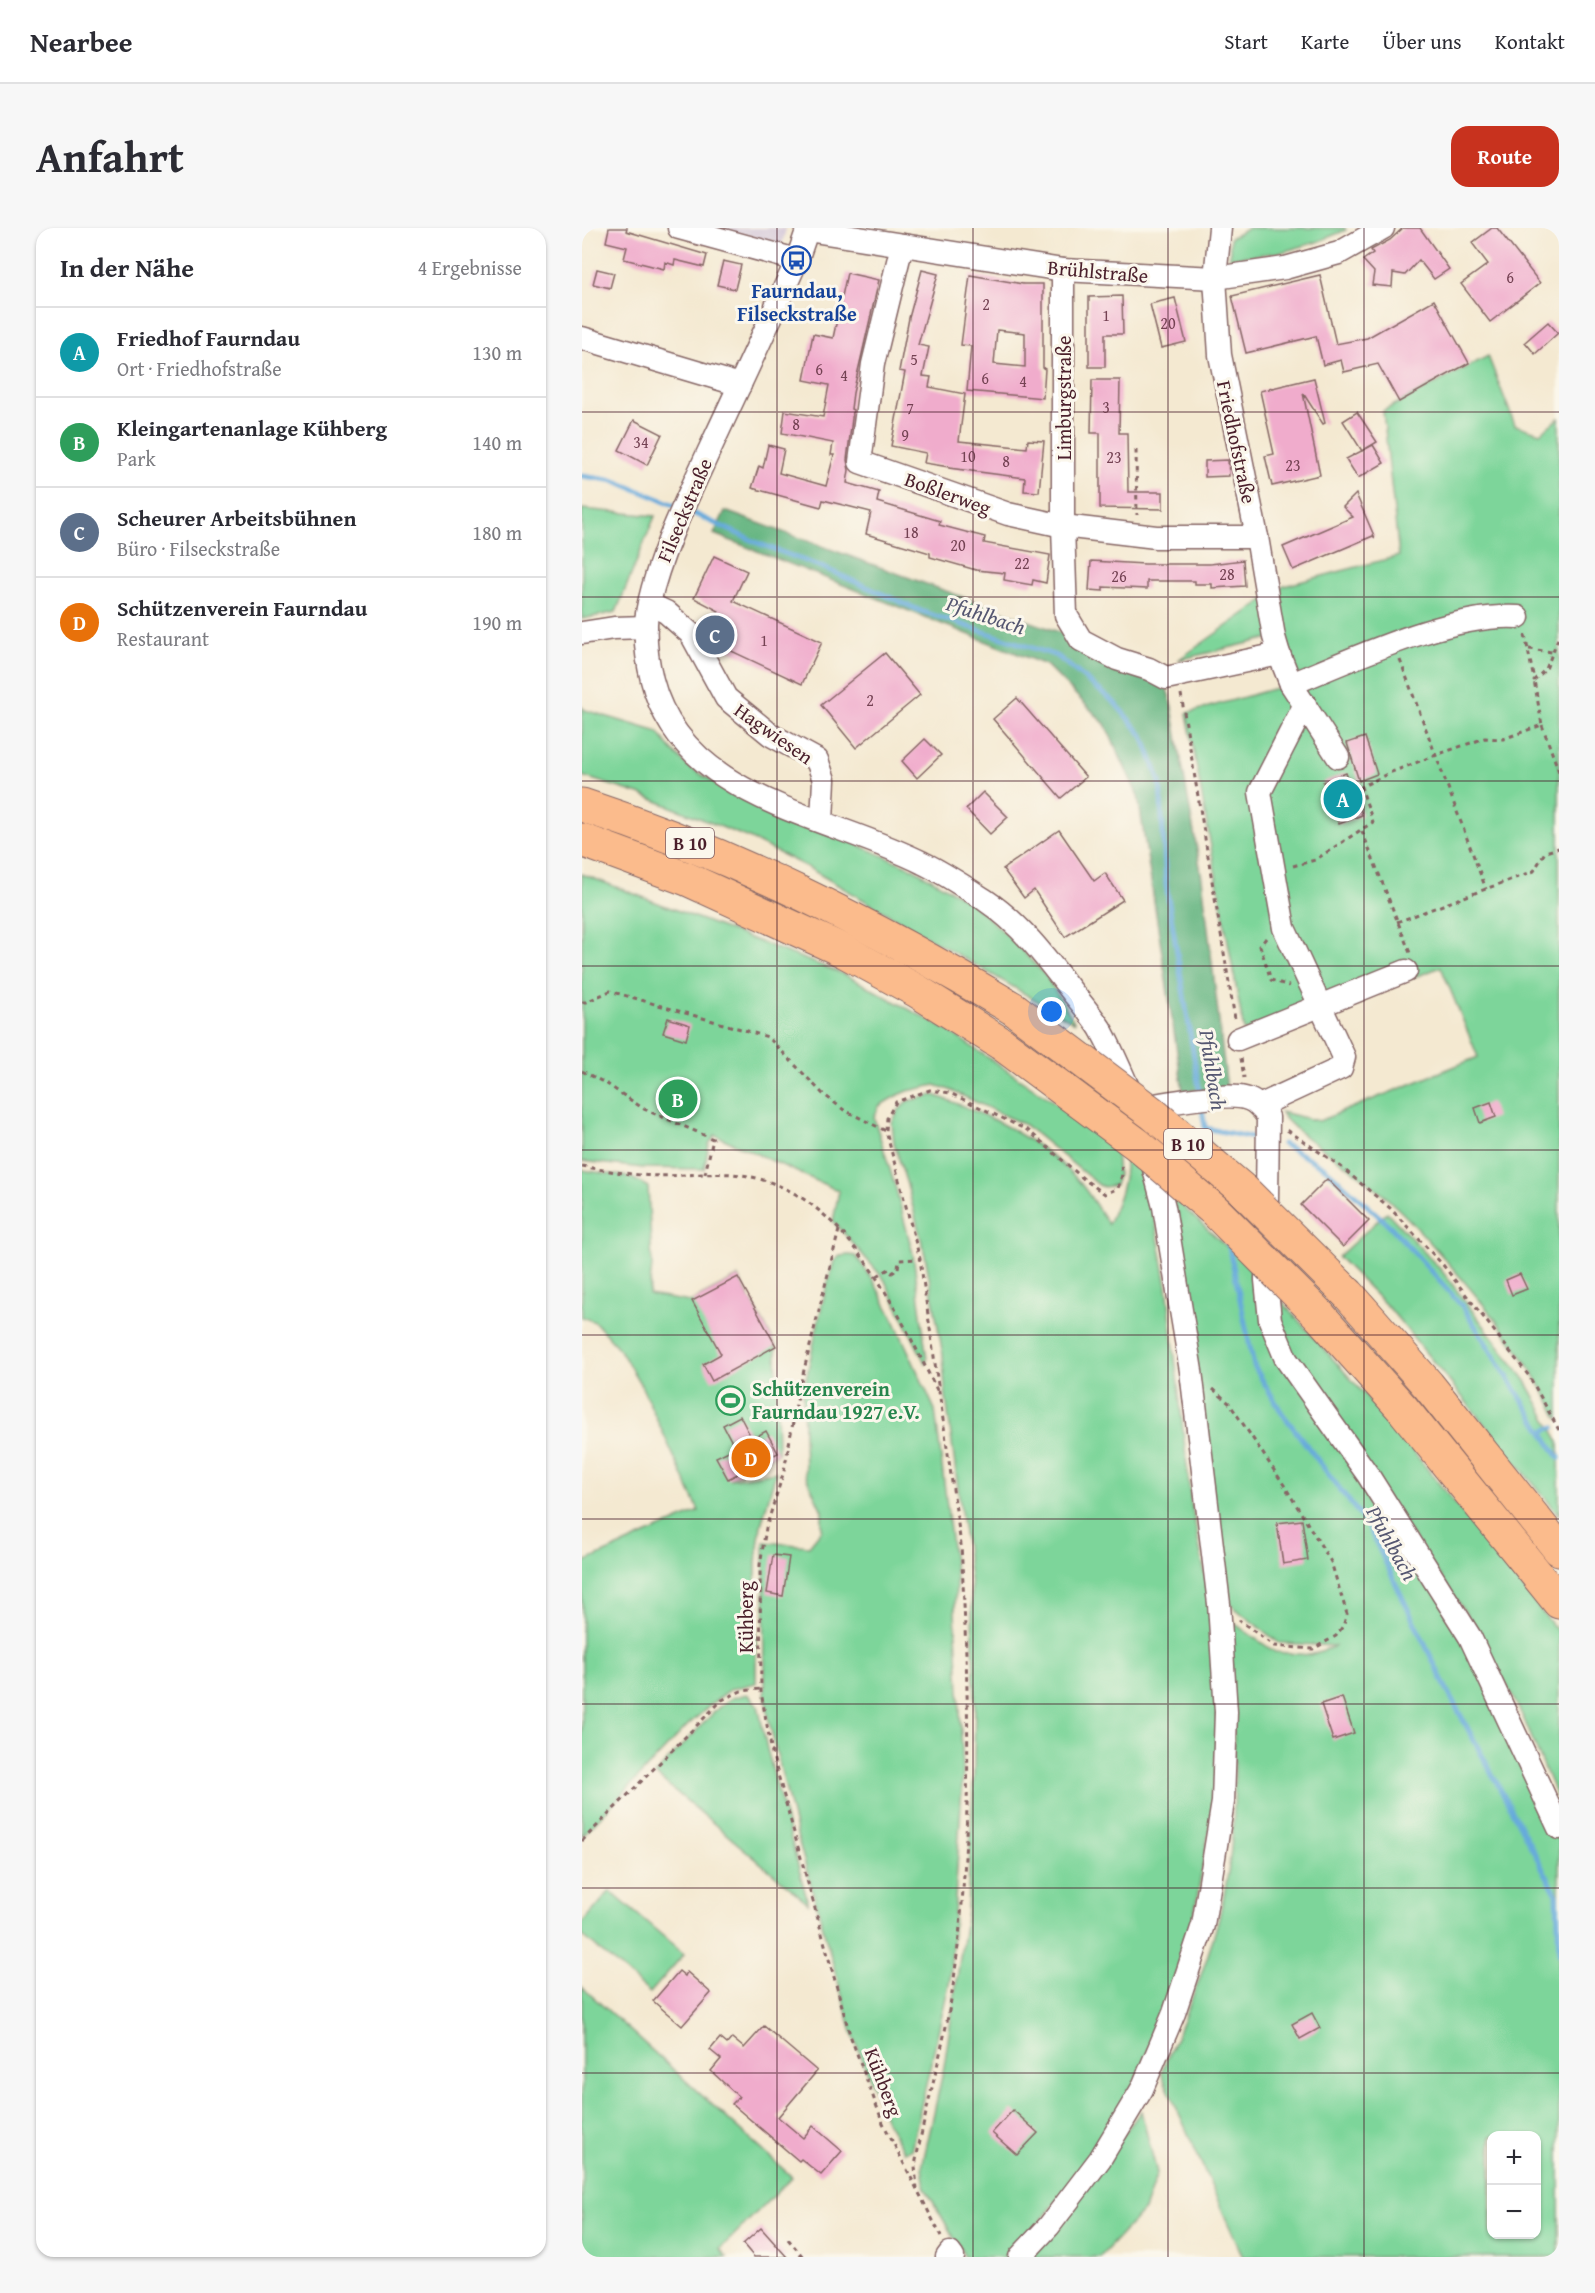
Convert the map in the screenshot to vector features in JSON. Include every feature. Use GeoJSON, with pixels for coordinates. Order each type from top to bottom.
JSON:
{"type":"FeatureCollection","features":[{"type":"Feature","properties":{"kind":"highway","name":"B 10"},"geometry":{"type":"LineString","coordinates":[[582,805],[679,838],[859,920],[1014,1009],[1152,1113],[1234,1183],[1349,1295],[1428,1385],[1559,1549]]}},
{"type":"Feature","properties":{"kind":"highway","name":"B 10"},"geometry":{"type":"LineString","coordinates":[[582,840],[687,879],[844,951],[917,991],[1002,1044],[1138,1145],[1206,1202],[1319,1315],[1402,1408],[1559,1602]]}},
{"type":"Feature","properties":{"kind":"street"},"geometry":{"type":"LineString","coordinates":[[679,228],[797,260]]}},
{"type":"Feature","properties":{"kind":"street","name":"Friedhofstraße"},"geometry":{"type":"LineString","coordinates":[[1220,228],[1215,278],[1220,355],[1278,654],[1291,684],[1338,757]]}},
{"type":"Feature","properties":{"kind":"street","name":"Brühlstraße"},"geometry":{"type":"LineString","coordinates":[[807,229],[1063,270],[1215,278],[1285,268],[1339,253],[1383,228]]}},
{"type":"Feature","properties":{"kind":"street","name":"Filseckstraße"},"geometry":{"type":"LineString","coordinates":[[807,229],[797,260],[690,492],[661,563],[647,616],[648,662],[656,697],[678,735],[694,756],[728,781],[922,862],[986,901],[1022,930],[1053,966],[1099,1028],[1137,1107],[1164,1207],[1191,1371],[1219,1604],[1226,1712],[1223,1802],[1203,1925],[1174,2013],[1142,2089],[1100,2158],[1049,2226],[1020,2257]]}},
{"type":"Feature","properties":{"kind":"street","name":"Boßlerweg"},"geometry":{"type":"LineString","coordinates":[[902,245],[873,364],[860,462],[1008,514],[1063,526],[1155,537],[1257,537]]}},
{"type":"Feature","properties":{"kind":"street","name":"Limburgstraße"},"geometry":{"type":"LineString","coordinates":[[1063,270],[1063,526],[1066,615],[1081,640],[1117,660],[1149,669],[1166,678]]}},
{"type":"Feature","properties":{"kind":"street"},"geometry":{"type":"LineString","coordinates":[[582,338],[740,385]]}},
{"type":"Feature","properties":{"kind":"street","name":"Hagwiesen"},"geometry":{"type":"LineString","coordinates":[[647,616],[666,612],[690,634],[726,698],[771,735],[817,760],[824,780],[822,821]]}},
{"type":"Feature","properties":{"kind":"street"},"geometry":{"type":"LineString","coordinates":[[582,633],[614,628],[647,616]]}},
{"type":"Feature","properties":{"kind":"street"},"geometry":{"type":"LineString","coordinates":[[1291,684],[1435,629],[1497,616],[1518,617]]}},
{"type":"Feature","properties":{"kind":"street"},"geometry":{"type":"LineString","coordinates":[[1166,678],[1278,654]]}},
{"type":"Feature","properties":{"kind":"street"},"geometry":{"type":"LineString","coordinates":[[1137,1107],[1214,1097],[1258,1107],[1341,1068],[1344,1056],[1284,928],[1260,792],[1305,704]]}},
{"type":"Feature","properties":{"kind":"street"},"geometry":{"type":"LineString","coordinates":[[1238,1039],[1406,971]]}},
{"type":"Feature","properties":{"kind":"street"},"geometry":{"type":"LineString","coordinates":[[1258,1107],[1269,1320],[1286,1359],[1368,1474],[1470,1637],[1559,1828]]}},
{"type":"Feature","properties":{"kind":"path"},"geometry":{"type":"LineString","coordinates":[[1136,450],[1138,535]]}},
{"type":"Feature","properties":{"kind":"path"},"geometry":{"type":"LineString","coordinates":[[1518,617],[1529,649],[1542,725],[1559,772]]}},
{"type":"Feature","properties":{"kind":"path"},"geometry":{"type":"LineString","coordinates":[[1534,680],[1546,669],[1559,636]]}},
{"type":"Feature","properties":{"kind":"path"},"geometry":{"type":"LineString","coordinates":[[1394,644],[1486,889]]}},
{"type":"Feature","properties":{"kind":"path"},"geometry":{"type":"LineString","coordinates":[[1529,649],[1552,652]]}},
{"type":"Feature","properties":{"kind":"path"},"geometry":{"type":"LineString","coordinates":[[1166,678],[1182,695],[1238,1039],[1258,1107],[1340,1166],[1390,1208],[1414,1233],[1443,1265],[1529,1376],[1559,1430]]}},
{"type":"Feature","properties":{"kind":"path"},"geometry":{"type":"LineString","coordinates":[[1274,871],[1315,860],[1373,822],[1361,787],[1389,773],[1485,738],[1503,739],[1542,725]]}},
{"type":"Feature","properties":{"kind":"path"},"geometry":{"type":"LineString","coordinates":[[1362,830],[1416,968],[1406,971]]}},
{"type":"Feature","properties":{"kind":"path"},"geometry":{"type":"LineString","coordinates":[[1397,922],[1534,871],[1545,852],[1559,848]]}},
{"type":"Feature","properties":{"kind":"path"},"geometry":{"type":"LineString","coordinates":[[582,1002],[610,991],[768,1037],[822,1094],[844,1110],[886,1131]]}},
{"type":"Feature","properties":{"kind":"path"},"geometry":{"type":"LineString","coordinates":[[582,1071],[607,1084],[644,1109],[713,1139],[705,1174]]}},
{"type":"Feature","properties":{"kind":"path"},"geometry":{"type":"LineString","coordinates":[[917,2188],[915,2166],[938,2066],[954,1981],[961,1911],[968,1772],[961,1545],[920,1259],[886,1131],[887,1118],[896,1102],[930,1090],[950,1093],[1029,1131],[1085,1180],[1105,1194]]}},
{"type":"Feature","properties":{"kind":"path"},"geometry":{"type":"LineString","coordinates":[[582,1166],[642,1175],[734,1174],[776,1185],[818,1208],[877,1276],[941,1398]]}},
{"type":"Feature","properties":{"kind":"path","name":"Kühberg"},"geometry":{"type":"LineString","coordinates":[[839,1230],[799,1389],[784,1471],[766,1528],[760,1564],[760,1689],[772,1753],[850,2036],[883,2123],[950,2256]]}},
{"type":"Feature","properties":{"kind":"path"},"geometry":{"type":"LineString","coordinates":[[877,1276],[889,1269],[892,1273],[898,1269],[899,1260],[920,1259]]}},
{"type":"Feature","properties":{"kind":"path"},"geometry":{"type":"LineString","coordinates":[[1191,1371],[1229,1402],[1284,1485],[1330,1562],[1347,1614],[1336,1636],[1313,1649],[1284,1647],[1274,1646],[1219,1604]]}},
{"type":"Feature","properties":{"kind":"path"},"geometry":{"type":"LineString","coordinates":[[582,1841],[722,1700],[741,1691],[760,1689]]}},
{"type":"Feature","properties":{"kind":"path"},"geometry":{"type":"LineString","coordinates":[[788,2239],[803,2257]]}},
{"type":"Feature","properties":{"kind":"shaded area"},"geometry":{"type":"Polygon","coordinates":[[[718,228],[786,228],[782,245],[718,228]]]}},
{"type":"Feature","properties":{"kind":"green space"},"geometry":{"type":"Polygon","coordinates":[[[1249,228],[1345,228],[1346,230],[1317,242],[1282,252],[1230,258],[1230,238],[1249,228]]]}},
{"type":"Feature","properties":{"kind":"green space"},"geometry":{"type":"Polygon","coordinates":[[[1488,356],[1515,425],[1540,433],[1559,418],[1559,1420],[1535,1376],[1507,1335],[1476,1295],[1419,1230],[1380,1192],[1299,1132],[1280,1112],[1319,1121],[1478,1057],[1441,967],[1365,996],[1244,1031],[1187,713],[1291,684],[1274,637],[1178,660],[1284,586],[1399,556],[1383,411],[1488,356]]]}},
{"type":"Feature","properties":{"kind":"green space"},"geometry":{"type":"Polygon","coordinates":[[[582,509],[655,516],[616,612],[582,619],[582,509]]]}},
{"type":"Feature","properties":{"kind":"green space"},"geometry":{"type":"Polygon","coordinates":[[[725,511],[1081,640],[1167,689],[1202,878],[1227,1089],[1183,1091],[1138,796],[1105,724],[1046,665],[714,534],[725,511]]]}},
{"type":"Feature","properties":{"kind":"green space"},"geometry":{"type":"Polygon","coordinates":[[[582,707],[585,710],[658,732],[687,766],[717,784],[914,869],[972,903],[1046,976],[1075,1023],[807,867],[749,838],[639,794],[582,776],[582,707]]]}},
{"type":"Feature","properties":{"kind":"green space"},"geometry":{"type":"Polygon","coordinates":[[[582,874],[846,975],[947,1030],[1066,1110],[1116,1151],[1118,1176],[1115,1185],[1104,1187],[1099,1185],[1025,1125],[950,1090],[935,1085],[908,1091],[879,1106],[874,1118],[913,1254],[927,1360],[925,1363],[884,1279],[833,1221],[839,1191],[715,1135],[709,1144],[704,1169],[643,1168],[582,1161],[582,874]]]}},
{"type":"Feature","properties":{"kind":"green space"},"geometry":{"type":"Polygon","coordinates":[[[934,1095],[1010,1128],[1044,1150],[1076,1178],[1108,1224],[1121,1191],[1125,1157],[1147,1176],[1167,1286],[1191,1503],[1210,1600],[1217,1711],[1215,1796],[1193,1921],[1166,2008],[1134,2084],[1088,2161],[1009,2257],[965,2257],[925,2188],[922,2167],[944,2067],[967,1911],[975,1700],[971,1586],[945,1390],[943,1355],[925,1255],[894,1143],[892,1123],[898,1111],[908,1101],[934,1095]]]}},
{"type":"Feature","properties":{"kind":"green space"},"geometry":{"type":"Polygon","coordinates":[[[582,1170],[630,1177],[648,1187],[652,1265],[649,1295],[690,1302],[738,1277],[776,1346],[778,1453],[730,1479],[776,1472],[761,1525],[756,1562],[756,1683],[731,1689],[713,1703],[688,1725],[582,1836],[582,1563],[699,1511],[641,1385],[620,1350],[595,1322],[582,1317],[582,1170]]]}},
{"type":"Feature","properties":{"kind":"green space"},"geometry":{"type":"Polygon","coordinates":[[[1169,1194],[1262,1279],[1265,1318],[1467,1640],[1510,1746],[1559,1843],[1559,2257],[1243,2257],[1161,2073],[1190,2004],[1215,1932],[1230,1855],[1235,1776],[1228,1619],[1275,1652],[1310,1655],[1336,1646],[1279,1643],[1227,1602],[1169,1194]]]}},
{"type":"Feature","properties":{"kind":"green space"},"geometry":{"type":"Polygon","coordinates":[[[1387,1212],[1442,1271],[1526,1381],[1559,1442],[1559,1515],[1390,1309],[1338,1257],[1387,1212]]]}},
{"type":"Feature","properties":{"kind":"green space"},"geometry":{"type":"Polygon","coordinates":[[[840,1256],[856,1256],[873,1280],[935,1410],[956,1579],[955,1612],[963,1771],[950,1980],[911,2150],[904,2152],[886,2121],[853,2035],[798,1839],[769,1722],[765,1693],[764,1542],[809,1546],[822,1530],[822,1511],[805,1474],[803,1393],[834,1261],[840,1256]]]}},
{"type":"Feature","properties":{"kind":"green space"},"geometry":{"type":"Polygon","coordinates":[[[1274,1293],[1392,1425],[1559,1633],[1559,1803],[1523,1717],[1479,1632],[1289,1358],[1274,1293]]]}},
{"type":"Feature","properties":{"kind":"green space"},"geometry":{"type":"Polygon","coordinates":[[[747,1694],[758,1705],[767,1749],[808,1903],[655,1774],[720,1706],[732,1698],[747,1694]]]}},
{"type":"Feature","properties":{"kind":"green space"},"geometry":{"type":"Polygon","coordinates":[[[610,1891],[684,1954],[650,1993],[582,1935],[582,1924],[610,1891]]]}},
{"type":"Feature","properties":{"kind":"green space"},"geometry":{"type":"Polygon","coordinates":[[[582,1987],[792,2177],[720,2249],[727,2257],[582,2257],[582,1987]]]}},
{"type":"Feature","properties":{"kind":"green space"},"geometry":{"type":"Polygon","coordinates":[[[1141,2111],[1157,2173],[1144,2210],[1100,2257],[1031,2257],[1141,2111]]]}},
{"type":"Feature","properties":{"kind":"building"},"geometry":{"type":"Polygon","coordinates":[[[609,228],[627,228],[626,231],[707,255],[704,267],[675,260],[674,265],[665,262],[664,269],[624,259],[627,247],[606,242],[609,228]]]}},
{"type":"Feature","properties":{"kind":"building"},"geometry":{"type":"Polygon","coordinates":[[[1403,228],[1420,228],[1449,269],[1434,279],[1419,260],[1405,275],[1393,273],[1392,287],[1372,285],[1374,272],[1363,260],[1373,253],[1371,250],[1390,240],[1403,228]]]}},
{"type":"Feature","properties":{"kind":"building"},"geometry":{"type":"Polygon","coordinates":[[[1492,228],[1497,228],[1540,283],[1490,322],[1461,284],[1488,264],[1472,243],[1492,228]]]}},
{"type":"Feature","properties":{"kind":"building"},"geometry":{"type":"Polygon","coordinates":[[[723,261],[741,265],[735,289],[717,285],[723,261]]]}},
{"type":"Feature","properties":{"kind":"building"},"geometry":{"type":"Polygon","coordinates":[[[597,269],[614,273],[610,288],[593,284],[597,269]]]}},
{"type":"Feature","properties":{"kind":"building"},"geometry":{"type":"Polygon","coordinates":[[[922,270],[938,274],[918,345],[929,347],[923,376],[931,377],[929,387],[965,394],[959,441],[1027,448],[1028,440],[1044,441],[1039,492],[1024,491],[1025,478],[924,463],[926,453],[891,446],[905,372],[899,371],[909,318],[922,270]]]}},
{"type":"Feature","properties":{"kind":"building"},"geometry":{"type":"Polygon","coordinates":[[[847,273],[879,280],[853,393],[847,483],[879,492],[877,502],[940,521],[939,525],[985,537],[984,543],[1050,555],[1046,583],[1033,580],[1032,585],[1004,580],[1005,573],[976,570],[930,557],[930,553],[866,534],[871,512],[823,500],[821,507],[752,488],[759,466],[763,468],[768,445],[784,449],[779,473],[826,486],[834,455],[831,455],[833,443],[782,433],[785,411],[823,417],[829,385],[804,380],[813,334],[833,338],[847,273]]]}},
{"type":"Feature","properties":{"kind":"building"},"geometry":{"type":"Polygon","coordinates":[[[970,275],[1023,284],[1043,284],[1043,368],[1045,369],[1043,398],[967,391],[971,346],[961,345],[970,275]],[[997,330],[994,364],[1025,367],[1025,333],[997,330]]]}},
{"type":"Feature","properties":{"kind":"building"},"geometry":{"type":"Polygon","coordinates":[[[1320,275],[1336,344],[1367,338],[1434,300],[1469,363],[1399,402],[1378,364],[1344,372],[1341,360],[1323,365],[1316,336],[1246,353],[1232,296],[1320,275]]]}},
{"type":"Feature","properties":{"kind":"building"},"geometry":{"type":"Polygon","coordinates":[[[1122,296],[1123,334],[1105,334],[1105,367],[1089,367],[1089,297],[1122,296]]]}},
{"type":"Feature","properties":{"kind":"building"},"geometry":{"type":"Polygon","coordinates":[[[1175,298],[1186,342],[1161,348],[1150,304],[1175,298]]]}},
{"type":"Feature","properties":{"kind":"building"},"geometry":{"type":"Polygon","coordinates":[[[1548,322],[1558,333],[1535,354],[1525,342],[1548,322]]]}},
{"type":"Feature","properties":{"kind":"building"},"geometry":{"type":"Polygon","coordinates":[[[1314,378],[1325,423],[1323,424],[1303,393],[1320,475],[1272,486],[1265,456],[1274,454],[1260,391],[1314,378]]]}},
{"type":"Feature","properties":{"kind":"building"},"geometry":{"type":"Polygon","coordinates":[[[1092,380],[1120,380],[1119,433],[1127,433],[1128,492],[1163,492],[1163,509],[1100,508],[1100,433],[1091,433],[1092,380]]]}},
{"type":"Feature","properties":{"kind":"building"},"geometry":{"type":"Polygon","coordinates":[[[1357,412],[1377,442],[1362,451],[1343,421],[1357,412]]]}},
{"type":"Feature","properties":{"kind":"building"},"geometry":{"type":"Polygon","coordinates":[[[634,420],[662,434],[647,465],[619,450],[634,420]]]}},
{"type":"Feature","properties":{"kind":"building"},"geometry":{"type":"Polygon","coordinates":[[[1373,445],[1384,463],[1358,478],[1346,459],[1373,445]]]}},
{"type":"Feature","properties":{"kind":"building"},"geometry":{"type":"Polygon","coordinates":[[[1228,460],[1229,476],[1205,477],[1205,461],[1228,460]]]}},
{"type":"Feature","properties":{"kind":"building"},"geometry":{"type":"Polygon","coordinates":[[[1356,494],[1375,538],[1373,536],[1293,570],[1283,547],[1353,517],[1343,507],[1356,494]]]}},
{"type":"Feature","properties":{"kind":"building"},"geometry":{"type":"Polygon","coordinates":[[[714,556],[747,571],[733,601],[822,642],[802,684],[710,641],[707,635],[719,611],[694,598],[714,556]]]}},
{"type":"Feature","properties":{"kind":"building"},"geometry":{"type":"Polygon","coordinates":[[[1243,560],[1245,586],[1212,588],[1212,584],[1195,584],[1195,581],[1147,581],[1147,589],[1103,587],[1103,591],[1089,590],[1091,561],[1210,564],[1243,560]]]}},
{"type":"Feature","properties":{"kind":"building"},"geometry":{"type":"Polygon","coordinates":[[[885,653],[920,695],[856,748],[821,705],[885,653]]]}},
{"type":"Feature","properties":{"kind":"building"},"geometry":{"type":"Polygon","coordinates":[[[1017,698],[1086,777],[1061,798],[993,719],[1017,698]]]}},
{"type":"Feature","properties":{"kind":"building"},"geometry":{"type":"Polygon","coordinates":[[[1365,737],[1377,774],[1359,781],[1347,743],[1365,737]]]}},
{"type":"Feature","properties":{"kind":"building"},"geometry":{"type":"Polygon","coordinates":[[[925,739],[941,755],[917,778],[902,761],[925,739]]]}},
{"type":"Feature","properties":{"kind":"building"},"geometry":{"type":"Polygon","coordinates":[[[1346,773],[1362,815],[1339,824],[1323,782],[1346,773]]]}},
{"type":"Feature","properties":{"kind":"building"},"geometry":{"type":"Polygon","coordinates":[[[983,792],[1008,817],[990,834],[966,809],[983,792]]]}},
{"type":"Feature","properties":{"kind":"building"},"geometry":{"type":"Polygon","coordinates":[[[1059,830],[1094,881],[1105,873],[1123,900],[1065,937],[1034,890],[1024,898],[1003,869],[1059,830]]]}},
{"type":"Feature","properties":{"kind":"building"},"geometry":{"type":"Polygon","coordinates":[[[668,1018],[690,1025],[686,1040],[663,1033],[668,1018]]]}},
{"type":"Feature","properties":{"kind":"building"},"geometry":{"type":"Polygon","coordinates":[[[1491,1102],[1496,1117],[1480,1123],[1475,1108],[1491,1102]]]}},
{"type":"Feature","properties":{"kind":"building"},"geometry":{"type":"Polygon","coordinates":[[[1327,1179],[1369,1221],[1343,1247],[1301,1205],[1327,1179]]]}},
{"type":"Feature","properties":{"kind":"building"},"geometry":{"type":"Polygon","coordinates":[[[1520,1274],[1527,1289],[1512,1295],[1506,1280],[1520,1274]]]}},
{"type":"Feature","properties":{"kind":"building"},"geometry":{"type":"Polygon","coordinates":[[[738,1277],[776,1346],[712,1381],[703,1364],[721,1354],[692,1301],[738,1277]]]}},
{"type":"Feature","properties":{"kind":"building"},"geometry":{"type":"Polygon","coordinates":[[[740,1416],[752,1439],[766,1431],[778,1453],[728,1479],[716,1457],[735,1448],[723,1425],[740,1416]]]}},
{"type":"Feature","properties":{"kind":"building"},"geometry":{"type":"Polygon","coordinates":[[[1302,1520],[1308,1560],[1283,1564],[1277,1523],[1302,1520]]]}},
{"type":"Feature","properties":{"kind":"building"},"geometry":{"type":"Polygon","coordinates":[[[773,1555],[789,1557],[783,1596],[767,1593],[773,1555]]]}},
{"type":"Feature","properties":{"kind":"building"},"geometry":{"type":"Polygon","coordinates":[[[1342,1697],[1354,1733],[1333,1740],[1321,1704],[1342,1697]]]}},
{"type":"Feature","properties":{"kind":"building"},"geometry":{"type":"Polygon","coordinates":[[[679,1971],[685,1976],[687,1972],[711,1993],[682,2026],[653,2001],[679,1971]]]}},
{"type":"Feature","properties":{"kind":"building"},"geometry":{"type":"Polygon","coordinates":[[[1312,2013],[1320,2028],[1300,2039],[1292,2024],[1312,2013]]]}},
{"type":"Feature","properties":{"kind":"building"},"geometry":{"type":"Polygon","coordinates":[[[764,2026],[817,2071],[778,2117],[803,2138],[813,2126],[842,2151],[821,2175],[801,2159],[799,2161],[732,2104],[739,2097],[711,2071],[721,2059],[710,2050],[720,2038],[727,2044],[732,2038],[744,2048],[764,2026]]]}},
{"type":"Feature","properties":{"kind":"building"},"geometry":{"type":"Polygon","coordinates":[[[1013,2110],[1038,2133],[1017,2155],[992,2133],[1013,2110]]]}},
{"type":"Feature","properties":{"kind":"building"},"geometry":{"type":"Polygon","coordinates":[[[761,2228],[787,2257],[754,2257],[743,2244],[761,2228]]]}},
{"type":"Feature","properties":{"kind":"waterway","name":"Pfuhlbach"},"geometry":{"type":"LineString","coordinates":[[582,476],[615,481],[677,506]]}},
{"type":"Feature","properties":{"kind":"waterway","name":"Pfuhlbach"},"geometry":{"type":"LineString","coordinates":[[688,511],[760,544],[824,568],[921,611],[1057,656],[1114,702],[1143,736],[1160,782],[1166,885],[1200,1094]]}},
{"type":"Feature","properties":{"kind":"waterway","name":"Pfuhlbach"},"geometry":{"type":"LineString","coordinates":[[1201,1104],[1208,1145]]}},
{"type":"Feature","properties":{"kind":"waterway"},"geometry":{"type":"LineString","coordinates":[[1205,1128],[1253,1138]]}},
{"type":"Feature","properties":{"kind":"waterway"},"geometry":{"type":"LineString","coordinates":[[1283,1144],[1325,1168],[1390,1226],[1463,1307],[1559,1458]]}},
{"type":"Feature","properties":{"kind":"waterway","name":"Pfuhlbach"},"geometry":{"type":"LineString","coordinates":[[1228,1242],[1254,1366],[1282,1413],[1368,1526],[1446,1688],[1557,1895],[1559,1953]]}},
{"type":"Feature","properties":{"kind":"waterway"},"geometry":{"type":"LineString","coordinates":[[1544,1431],[1554,1427]]}},
{"type":"Feature","properties":{"kind":"place","name":"Faurndau, Filseckstraße"},"geometry":{"type":"Point","coordinates":[797,260]}},
{"type":"Feature","properties":{"kind":"place","name":"Scheurer Arbeitsbühnen"},"geometry":{"type":"Point","coordinates":[715,635]}},
{"type":"Feature","properties":{"kind":"place","name":"Friedhof Faurndau"},"geometry":{"type":"Point","coordinates":[1343,799]}},
{"type":"Feature","properties":{"kind":"place","name":"Kleingartenanlage Kühberg"},"geometry":{"type":"Point","coordinates":[678,1099]}},
{"type":"Feature","properties":{"kind":"place","name":"Schützenverein Faurndau 1927 e.V."},"geometry":{"type":"Point","coordinates":[731,1400]}},
{"type":"Feature","properties":{"kind":"place","name":"Schützenverein Faurndau"},"geometry":{"type":"Point","coordinates":[751,1458]}}]}
